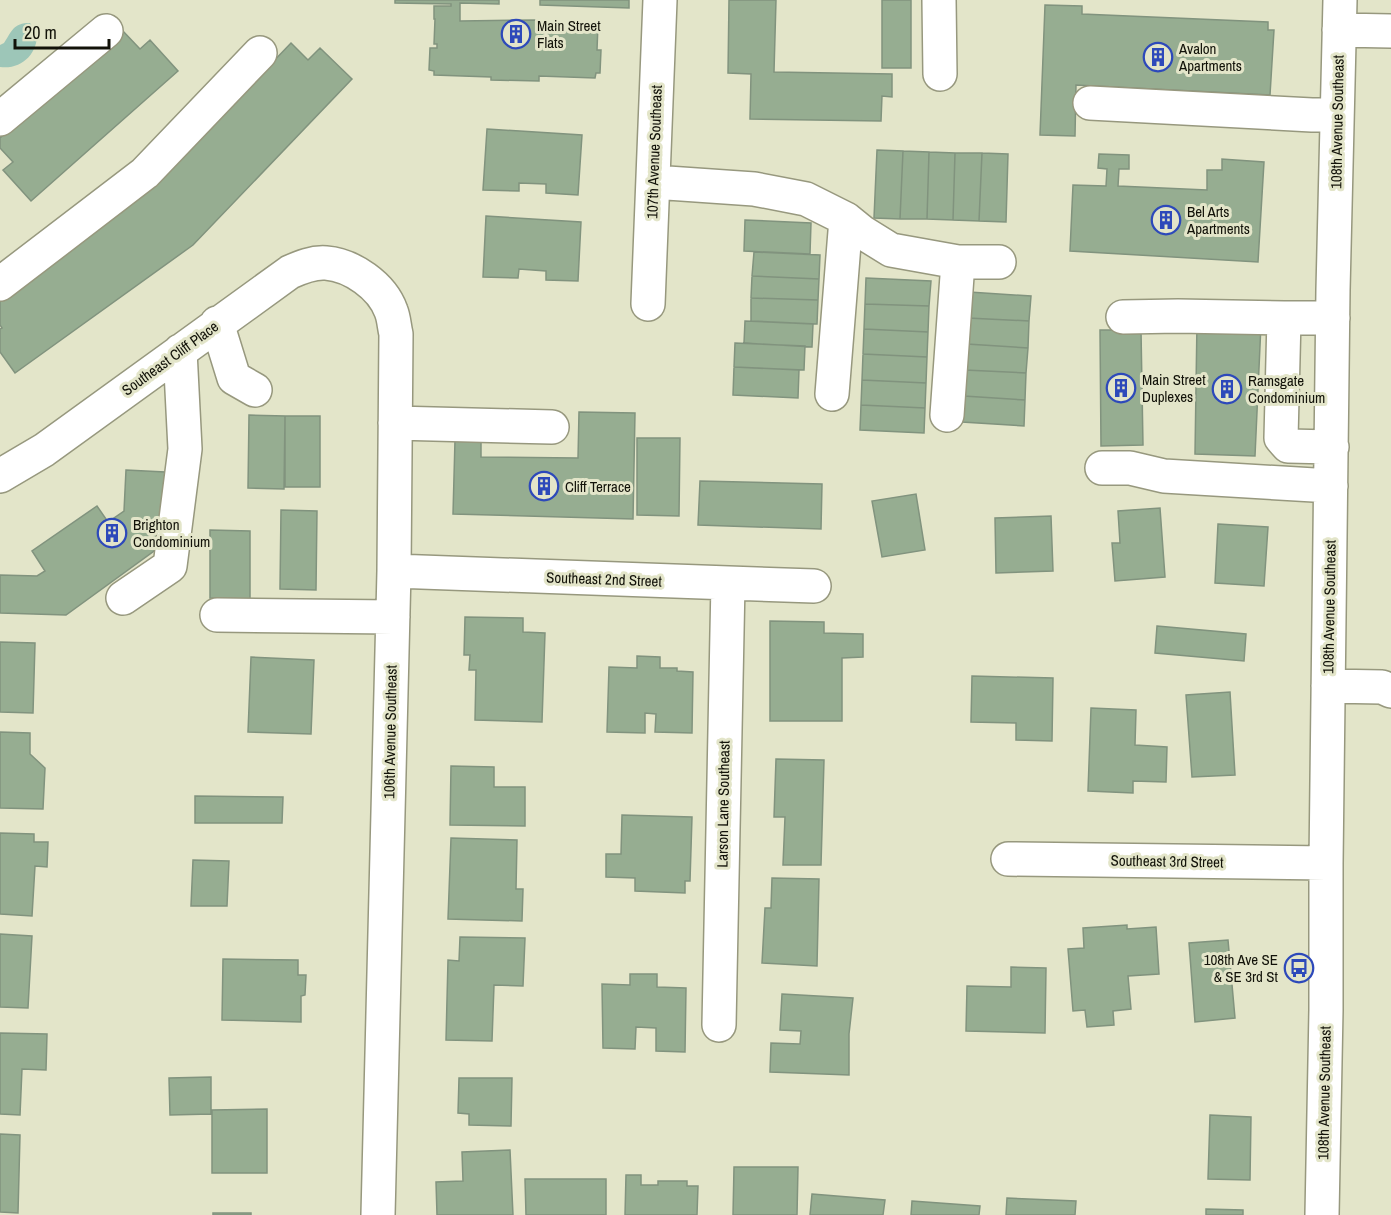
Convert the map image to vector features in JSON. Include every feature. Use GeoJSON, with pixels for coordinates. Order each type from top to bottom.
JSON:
{"type":"FeatureCollection","features":[{"type":"Feature","properties":{"kind":"street","name":"107th Avenue Southeast"},"geometry":{"type":"LineString","coordinates":[[648,304],[660,0]]}},
{"type":"Feature","properties":{"kind":"street"},"geometry":{"type":"LineString","coordinates":[[939,0],[940,74]]}},
{"type":"Feature","properties":{"kind":"street"},"geometry":{"type":"LineString","coordinates":[[1340,15],[1391,31]]}},
{"type":"Feature","properties":{"kind":"street","name":"108th Avenue Southeast"},"geometry":{"type":"LineString","coordinates":[[1322,1215],[1333,318],[1340,15]]}},
{"type":"Feature","properties":{"kind":"street"},"geometry":{"type":"LineString","coordinates":[[0,119],[106,31]]}},
{"type":"Feature","properties":{"kind":"street"},"geometry":{"type":"LineString","coordinates":[[0,284],[145,173],[260,53]]}},
{"type":"Feature","properties":{"kind":"street"},"geometry":{"type":"LineString","coordinates":[[1090,103],[1312,116],[1337,115]]}},
{"type":"Feature","properties":{"kind":"street"},"geometry":{"type":"LineString","coordinates":[[653,182],[754,189],[806,199],[846,219],[891,250],[958,262],[999,262]]}},
{"type":"Feature","properties":{"kind":"street"},"geometry":{"type":"LineString","coordinates":[[832,394],[846,219]]}},
{"type":"Feature","properties":{"kind":"street"},"geometry":{"type":"LineString","coordinates":[[947,415],[958,262]]}},
{"type":"Feature","properties":{"kind":"street","name":"Southeast Cliff Place"},"geometry":{"type":"LineString","coordinates":[[0,476],[44,450],[290,272],[308,265],[326,263],[348,268]]}},
{"type":"Feature","properties":{"kind":"street","name":"106th Avenue Southeast"},"geometry":{"type":"LineString","coordinates":[[348,268],[373,285],[384,296],[392,312],[396,334],[394,571],[378,1215]]}},
{"type":"Feature","properties":{"kind":"street"},"geometry":{"type":"LineString","coordinates":[[1123,317],[1333,318]]}},
{"type":"Feature","properties":{"kind":"street"},"geometry":{"type":"LineString","coordinates":[[1284,318],[1281,438],[1288,446],[1332,447]]}},
{"type":"Feature","properties":{"kind":"street"},"geometry":{"type":"LineString","coordinates":[[218,323],[234,378],[255,390]]}},
{"type":"Feature","properties":{"kind":"street"},"geometry":{"type":"LineString","coordinates":[[123,598],[170,566],[185,449],[180,351]]}},
{"type":"Feature","properties":{"kind":"street"},"geometry":{"type":"LineString","coordinates":[[395,423],[552,427]]}},
{"type":"Feature","properties":{"kind":"street"},"geometry":{"type":"LineString","coordinates":[[1102,468],[1130,468],[1164,476],[1331,486]]}},
{"type":"Feature","properties":{"kind":"street","name":"Southeast 2nd Street"},"geometry":{"type":"LineString","coordinates":[[394,571],[814,586]]}},
{"type":"Feature","properties":{"kind":"street","name":"Larson Lane Southeast"},"geometry":{"type":"LineString","coordinates":[[719,1025],[728,583]]}},
{"type":"Feature","properties":{"kind":"street"},"geometry":{"type":"LineString","coordinates":[[217,615],[393,617]]}},
{"type":"Feature","properties":{"kind":"street"},"geometry":{"type":"LineString","coordinates":[[1328,686],[1382,687],[1391,691]]}},
{"type":"Feature","properties":{"kind":"street","name":"Southeast 3rd Street"},"geometry":{"type":"LineString","coordinates":[[1008,859],[1326,863]]}},
{"type":"Feature","properties":{"kind":"water"},"geometry":{"type":"Polygon","coordinates":[[[30,23],[37,33],[35,48],[31,54],[15,66],[0,67],[0,45],[16,26],[30,23]]]}},
{"type":"Feature","properties":{"kind":"building","name":"Main Street Flats"},"geometry":{"type":"Polygon","coordinates":[[[395,0],[499,0],[499,4],[460,3],[460,21],[536,20],[536,24],[598,24],[597,50],[601,50],[600,73],[596,73],[595,78],[539,76],[539,81],[434,75],[434,71],[429,70],[430,48],[437,48],[437,44],[434,44],[434,6],[451,6],[451,4],[395,3],[395,0]]]}},
{"type":"Feature","properties":{"kind":"building","name":"Main Street Flats"},"geometry":{"type":"Polygon","coordinates":[[[540,0],[629,0],[629,8],[540,5],[540,0]]]}},
{"type":"Feature","properties":{"kind":"building"},"geometry":{"type":"Polygon","coordinates":[[[729,0],[776,0],[774,72],[892,74],[892,97],[882,96],[881,121],[750,119],[751,74],[728,73],[729,0]]]}},
{"type":"Feature","properties":{"kind":"building"},"geometry":{"type":"Polygon","coordinates":[[[882,0],[911,0],[911,68],[882,68],[882,0]]]}},
{"type":"Feature","properties":{"kind":"building","name":"Avalon Apartments"},"geometry":{"type":"Polygon","coordinates":[[[1045,5],[1082,6],[1082,14],[1268,22],[1268,30],[1274,30],[1270,95],[1076,85],[1075,136],[1040,135],[1045,5]]]}},
{"type":"Feature","properties":{"kind":"building"},"geometry":{"type":"Polygon","coordinates":[[[122,30],[140,49],[150,40],[178,71],[31,201],[3,170],[13,162],[0,148],[0,138],[122,30]]]}},
{"type":"Feature","properties":{"kind":"building"},"geometry":{"type":"Polygon","coordinates":[[[291,43],[308,60],[320,48],[352,79],[193,245],[15,373],[0,352],[0,329],[2,328],[0,325],[0,297],[152,188],[291,43]]]}},
{"type":"Feature","properties":{"kind":"building"},"geometry":{"type":"Polygon","coordinates":[[[487,129],[582,135],[578,195],[546,193],[546,184],[519,183],[519,191],[483,190],[487,129]]]}},
{"type":"Feature","properties":{"kind":"building"},"geometry":{"type":"Polygon","coordinates":[[[877,150],[903,151],[900,219],[874,218],[877,150]]]}},
{"type":"Feature","properties":{"kind":"building"},"geometry":{"type":"Polygon","coordinates":[[[903,151],[929,152],[927,219],[900,219],[903,151]]]}},
{"type":"Feature","properties":{"kind":"building"},"geometry":{"type":"Polygon","coordinates":[[[929,152],[955,153],[953,220],[927,219],[929,152]]]}},
{"type":"Feature","properties":{"kind":"building"},"geometry":{"type":"Polygon","coordinates":[[[955,153],[982,153],[979,221],[953,220],[955,153]]]}},
{"type":"Feature","properties":{"kind":"building"},"geometry":{"type":"Polygon","coordinates":[[[982,153],[1008,154],[1006,222],[979,221],[982,153]]]}},
{"type":"Feature","properties":{"kind":"building","name":"Bel Arts Apartments"},"geometry":{"type":"Polygon","coordinates":[[[1099,154],[1129,155],[1129,169],[1119,169],[1118,186],[1207,190],[1207,170],[1222,170],[1222,159],[1264,162],[1258,262],[1070,251],[1073,185],[1106,186],[1107,169],[1098,168],[1099,154]]]}},
{"type":"Feature","properties":{"kind":"building"},"geometry":{"type":"Polygon","coordinates":[[[486,216],[581,222],[578,281],[546,280],[546,271],[519,269],[518,278],[483,277],[486,216]]]}},
{"type":"Feature","properties":{"kind":"building"},"geometry":{"type":"Polygon","coordinates":[[[745,220],[811,223],[810,254],[744,251],[745,220]]]}},
{"type":"Feature","properties":{"kind":"building"},"geometry":{"type":"Polygon","coordinates":[[[754,252],[820,255],[819,279],[752,276],[754,252]]]}},
{"type":"Feature","properties":{"kind":"building"},"geometry":{"type":"Polygon","coordinates":[[[752,276],[819,279],[818,300],[751,298],[752,276]]]}},
{"type":"Feature","properties":{"kind":"building"},"geometry":{"type":"Polygon","coordinates":[[[866,278],[931,281],[929,306],[865,304],[866,278]]]}},
{"type":"Feature","properties":{"kind":"building"},"geometry":{"type":"Polygon","coordinates":[[[969,292],[1031,296],[1029,321],[968,318],[969,292]]]}},
{"type":"Feature","properties":{"kind":"building"},"geometry":{"type":"Polygon","coordinates":[[[751,298],[818,300],[817,324],[751,321],[751,298]]]}},
{"type":"Feature","properties":{"kind":"building"},"geometry":{"type":"Polygon","coordinates":[[[865,304],[929,306],[928,332],[864,329],[865,304]]]}},
{"type":"Feature","properties":{"kind":"building"},"geometry":{"type":"Polygon","coordinates":[[[968,318],[1029,321],[1028,348],[967,344],[968,318]]]}},
{"type":"Feature","properties":{"kind":"building"},"geometry":{"type":"Polygon","coordinates":[[[745,321],[813,324],[812,347],[744,343],[745,321]]]}},
{"type":"Feature","properties":{"kind":"building","name":"Ramsgate Condominium"},"geometry":{"type":"Polygon","coordinates":[[[1197,322],[1261,324],[1255,456],[1195,454],[1197,322]]]}},
{"type":"Feature","properties":{"kind":"building"},"geometry":{"type":"Polygon","coordinates":[[[864,329],[928,332],[927,357],[863,354],[864,329]]]}},
{"type":"Feature","properties":{"kind":"building","name":"Main Street Duplexes"},"geometry":{"type":"Polygon","coordinates":[[[1100,330],[1141,330],[1143,445],[1101,446],[1100,330]]]}},
{"type":"Feature","properties":{"kind":"building"},"geometry":{"type":"Polygon","coordinates":[[[735,343],[805,346],[804,370],[734,367],[735,343]]]}},
{"type":"Feature","properties":{"kind":"building"},"geometry":{"type":"Polygon","coordinates":[[[967,344],[1028,348],[1026,373],[965,370],[967,344]]]}},
{"type":"Feature","properties":{"kind":"building"},"geometry":{"type":"Polygon","coordinates":[[[863,354],[927,357],[926,383],[862,380],[863,354]]]}},
{"type":"Feature","properties":{"kind":"building"},"geometry":{"type":"Polygon","coordinates":[[[734,367],[799,370],[798,398],[733,395],[734,367]]]}},
{"type":"Feature","properties":{"kind":"building"},"geometry":{"type":"Polygon","coordinates":[[[965,370],[1026,373],[1025,400],[964,396],[965,370]]]}},
{"type":"Feature","properties":{"kind":"building"},"geometry":{"type":"Polygon","coordinates":[[[862,380],[926,383],[925,408],[861,405],[862,380]]]}},
{"type":"Feature","properties":{"kind":"building"},"geometry":{"type":"Polygon","coordinates":[[[964,396],[1025,400],[1024,426],[962,422],[964,396]]]}},
{"type":"Feature","properties":{"kind":"building"},"geometry":{"type":"Polygon","coordinates":[[[861,405],[925,408],[924,433],[860,430],[861,405]]]}},
{"type":"Feature","properties":{"kind":"building","name":"Cliff Terrace"},"geometry":{"type":"Polygon","coordinates":[[[579,412],[635,413],[633,519],[453,514],[455,440],[481,441],[481,457],[578,458],[579,412]]]}},
{"type":"Feature","properties":{"kind":"building"},"geometry":{"type":"Polygon","coordinates":[[[249,415],[285,416],[284,489],[248,488],[249,415]]]}},
{"type":"Feature","properties":{"kind":"building"},"geometry":{"type":"Polygon","coordinates":[[[285,416],[320,416],[320,487],[285,487],[285,416]]]}},
{"type":"Feature","properties":{"kind":"building"},"geometry":{"type":"Polygon","coordinates":[[[637,438],[680,438],[679,516],[637,515],[637,438]]]}},
{"type":"Feature","properties":{"kind":"building","name":"Brighton Condominium"},"geometry":{"type":"Polygon","coordinates":[[[126,470],[165,472],[165,543],[66,615],[0,613],[0,575],[37,576],[45,571],[32,551],[97,506],[108,522],[124,511],[126,470]]]}},
{"type":"Feature","properties":{"kind":"building"},"geometry":{"type":"Polygon","coordinates":[[[700,481],[822,484],[821,529],[698,525],[700,481]]]}},
{"type":"Feature","properties":{"kind":"building"},"geometry":{"type":"Polygon","coordinates":[[[916,494],[925,550],[882,557],[872,501],[916,494]]]}},
{"type":"Feature","properties":{"kind":"building"},"geometry":{"type":"Polygon","coordinates":[[[1160,508],[1165,577],[1115,581],[1112,543],[1120,543],[1118,511],[1160,508]]]}},
{"type":"Feature","properties":{"kind":"building"},"geometry":{"type":"Polygon","coordinates":[[[281,510],[317,511],[316,590],[280,589],[281,510]]]}},
{"type":"Feature","properties":{"kind":"building"},"geometry":{"type":"Polygon","coordinates":[[[1051,516],[1053,571],[996,573],[995,518],[1051,516]]]}},
{"type":"Feature","properties":{"kind":"building"},"geometry":{"type":"Polygon","coordinates":[[[1218,524],[1268,527],[1264,586],[1215,583],[1218,524]]]}},
{"type":"Feature","properties":{"kind":"building"},"geometry":{"type":"Polygon","coordinates":[[[210,530],[250,531],[250,599],[210,598],[210,530]]]}},
{"type":"Feature","properties":{"kind":"building"},"geometry":{"type":"Polygon","coordinates":[[[465,617],[523,618],[523,632],[545,633],[542,722],[475,720],[476,670],[469,670],[470,655],[464,655],[465,617]]]}},
{"type":"Feature","properties":{"kind":"building"},"geometry":{"type":"Polygon","coordinates":[[[770,621],[824,622],[824,633],[863,634],[863,657],[842,658],[842,721],[770,721],[770,621]]]}},
{"type":"Feature","properties":{"kind":"building"},"geometry":{"type":"Polygon","coordinates":[[[1157,626],[1246,634],[1244,661],[1155,653],[1157,626]]]}},
{"type":"Feature","properties":{"kind":"building"},"geometry":{"type":"Polygon","coordinates":[[[0,642],[35,643],[33,713],[0,712],[0,642]]]}},
{"type":"Feature","properties":{"kind":"building"},"geometry":{"type":"Polygon","coordinates":[[[637,656],[660,657],[660,668],[677,668],[677,671],[693,672],[692,733],[655,732],[656,714],[645,713],[645,733],[607,732],[609,667],[637,668],[637,656]]]}},
{"type":"Feature","properties":{"kind":"building"},"geometry":{"type":"Polygon","coordinates":[[[251,657],[314,660],[311,734],[248,732],[251,657]]]}},
{"type":"Feature","properties":{"kind":"building"},"geometry":{"type":"Polygon","coordinates":[[[972,676],[1053,678],[1052,741],[1016,740],[1016,723],[971,722],[972,676]]]}},
{"type":"Feature","properties":{"kind":"building"},"geometry":{"type":"Polygon","coordinates":[[[1230,692],[1235,775],[1192,777],[1186,695],[1230,692]]]}},
{"type":"Feature","properties":{"kind":"building"},"geometry":{"type":"Polygon","coordinates":[[[1091,708],[1136,710],[1135,745],[1167,747],[1166,782],[1133,781],[1133,793],[1088,791],[1091,708]]]}},
{"type":"Feature","properties":{"kind":"building"},"geometry":{"type":"Polygon","coordinates":[[[0,732],[30,733],[30,754],[45,768],[43,809],[0,808],[0,732]]]}},
{"type":"Feature","properties":{"kind":"building"},"geometry":{"type":"Polygon","coordinates":[[[776,759],[824,760],[821,865],[783,865],[785,817],[774,817],[776,759]]]}},
{"type":"Feature","properties":{"kind":"building"},"geometry":{"type":"Polygon","coordinates":[[[451,766],[494,767],[494,787],[525,787],[525,826],[450,825],[451,766]]]}},
{"type":"Feature","properties":{"kind":"building"},"geometry":{"type":"Polygon","coordinates":[[[195,796],[283,797],[282,823],[195,823],[195,796]]]}},
{"type":"Feature","properties":{"kind":"building"},"geometry":{"type":"Polygon","coordinates":[[[622,815],[692,817],[690,881],[685,881],[685,893],[635,891],[635,878],[606,877],[606,854],[621,854],[622,815]]]}},
{"type":"Feature","properties":{"kind":"building"},"geometry":{"type":"Polygon","coordinates":[[[0,833],[34,834],[34,842],[48,842],[47,867],[35,866],[32,916],[0,914],[0,833]]]}},
{"type":"Feature","properties":{"kind":"building"},"geometry":{"type":"Polygon","coordinates":[[[451,838],[517,840],[516,889],[523,889],[522,921],[448,919],[451,838]]]}},
{"type":"Feature","properties":{"kind":"building"},"geometry":{"type":"Polygon","coordinates":[[[193,860],[229,861],[227,906],[191,906],[193,860]]]}},
{"type":"Feature","properties":{"kind":"building"},"geometry":{"type":"Polygon","coordinates":[[[772,878],[819,879],[817,966],[762,963],[765,908],[771,908],[772,878]]]}},
{"type":"Feature","properties":{"kind":"building"},"geometry":{"type":"Polygon","coordinates":[[[1127,925],[1127,929],[1156,927],[1159,974],[1128,976],[1131,1009],[1113,1011],[1114,1025],[1087,1027],[1085,1010],[1073,1011],[1068,949],[1084,948],[1083,928],[1127,925]]]}},
{"type":"Feature","properties":{"kind":"building"},"geometry":{"type":"Polygon","coordinates":[[[0,934],[32,936],[28,1008],[0,1007],[0,934]]]}},
{"type":"Feature","properties":{"kind":"building"},"geometry":{"type":"Polygon","coordinates":[[[460,937],[525,938],[523,986],[494,985],[492,1041],[446,1040],[448,960],[459,961],[460,937]]]}},
{"type":"Feature","properties":{"kind":"building"},"geometry":{"type":"Polygon","coordinates":[[[1228,940],[1235,1018],[1195,1022],[1189,943],[1228,940]]]}},
{"type":"Feature","properties":{"kind":"building"},"geometry":{"type":"Polygon","coordinates":[[[223,959],[298,960],[298,975],[306,975],[305,995],[301,996],[301,1022],[222,1020],[223,959]]]}},
{"type":"Feature","properties":{"kind":"building"},"geometry":{"type":"Polygon","coordinates":[[[1011,967],[1046,968],[1045,1033],[966,1031],[967,986],[1011,987],[1011,967]]]}},
{"type":"Feature","properties":{"kind":"building"},"geometry":{"type":"Polygon","coordinates":[[[630,974],[657,974],[657,987],[686,988],[685,1052],[656,1051],[656,1028],[636,1027],[635,1049],[603,1048],[602,984],[630,985],[630,974]]]}},
{"type":"Feature","properties":{"kind":"building"},"geometry":{"type":"Polygon","coordinates":[[[782,994],[853,998],[849,1034],[849,1075],[770,1072],[771,1043],[800,1044],[801,1031],[780,1030],[782,994]]]}},
{"type":"Feature","properties":{"kind":"building"},"geometry":{"type":"Polygon","coordinates":[[[0,1033],[47,1034],[46,1070],[22,1069],[20,1115],[0,1114],[0,1033]]]}},
{"type":"Feature","properties":{"kind":"building"},"geometry":{"type":"Polygon","coordinates":[[[211,1077],[211,1114],[170,1115],[169,1078],[211,1077]]]}},
{"type":"Feature","properties":{"kind":"building"},"geometry":{"type":"Polygon","coordinates":[[[459,1078],[512,1078],[511,1126],[469,1125],[469,1114],[458,1113],[459,1078]]]}},
{"type":"Feature","properties":{"kind":"building"},"geometry":{"type":"Polygon","coordinates":[[[267,1109],[267,1173],[212,1173],[212,1110],[267,1109]]]}},
{"type":"Feature","properties":{"kind":"building"},"geometry":{"type":"Polygon","coordinates":[[[1210,1115],[1251,1117],[1250,1180],[1208,1179],[1210,1115]]]}},
{"type":"Feature","properties":{"kind":"building"},"geometry":{"type":"Polygon","coordinates":[[[0,1134],[20,1135],[18,1213],[0,1212],[0,1134]]]}},
{"type":"Feature","properties":{"kind":"building"},"geometry":{"type":"Polygon","coordinates":[[[510,1150],[513,1215],[437,1215],[436,1182],[463,1181],[462,1152],[510,1150]]]}},
{"type":"Feature","properties":{"kind":"building"},"geometry":{"type":"Polygon","coordinates":[[[734,1167],[798,1167],[797,1215],[733,1215],[734,1167]]]}},
{"type":"Feature","properties":{"kind":"building"},"geometry":{"type":"Polygon","coordinates":[[[626,1175],[641,1175],[641,1185],[658,1185],[658,1181],[687,1181],[687,1186],[698,1186],[697,1215],[625,1215],[626,1175]]]}},
{"type":"Feature","properties":{"kind":"building"},"geometry":{"type":"Polygon","coordinates":[[[525,1179],[606,1179],[606,1215],[526,1215],[525,1179]]]}},
{"type":"Feature","properties":{"kind":"building"},"geometry":{"type":"Polygon","coordinates":[[[812,1194],[885,1200],[883,1215],[810,1215],[812,1194]]]}},
{"type":"Feature","properties":{"kind":"building"},"geometry":{"type":"Polygon","coordinates":[[[1007,1198],[1076,1201],[1075,1215],[1006,1215],[1007,1198]]]}},
{"type":"Feature","properties":{"kind":"building"},"geometry":{"type":"Polygon","coordinates":[[[912,1201],[980,1206],[979,1215],[911,1215],[912,1201]]]}},
{"type":"Feature","properties":{"kind":"building"},"geometry":{"type":"Polygon","coordinates":[[[1206,1209],[1243,1210],[1243,1215],[1206,1215],[1206,1209]]]}},
{"type":"Feature","properties":{"kind":"building"},"geometry":{"type":"Polygon","coordinates":[[[213,1213],[251,1213],[251,1215],[213,1215],[213,1213]]]}},
{"type":"Feature","properties":{"kind":"place","name":"Main Street Flats"},"geometry":{"type":"Point","coordinates":[516,34]}},
{"type":"Feature","properties":{"kind":"place","name":"Avalon Apartments"},"geometry":{"type":"Point","coordinates":[1158,57]}},
{"type":"Feature","properties":{"kind":"place","name":"Bel Arts Apartments"},"geometry":{"type":"Point","coordinates":[1166,220]}},
{"type":"Feature","properties":{"kind":"place","name":"Main Street Duplexes"},"geometry":{"type":"Point","coordinates":[1121,388]}},
{"type":"Feature","properties":{"kind":"place","name":"Ramsgate Condominium"},"geometry":{"type":"Point","coordinates":[1227,389]}},
{"type":"Feature","properties":{"kind":"place","name":"Cliff Terrace"},"geometry":{"type":"Point","coordinates":[544,486]}},
{"type":"Feature","properties":{"kind":"place","name":"Brighton Condominium"},"geometry":{"type":"Point","coordinates":[112,533]}},
{"type":"Feature","properties":{"kind":"place","name":"108th Ave SE & SE 3rd St"},"geometry":{"type":"Point","coordinates":[1299,968]}}]}
